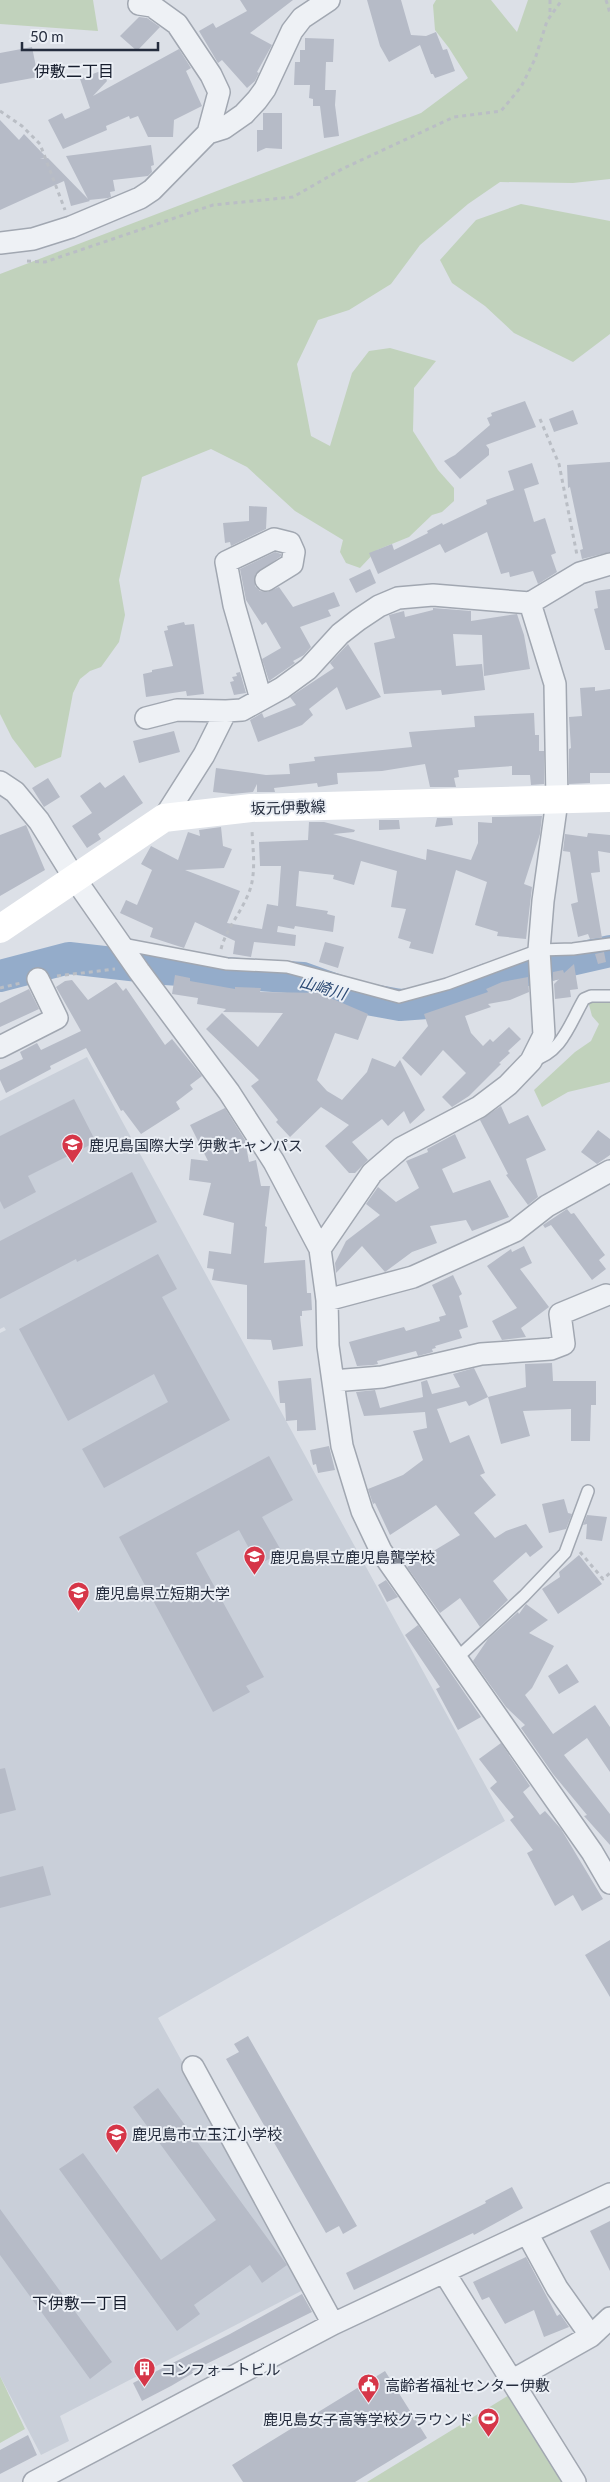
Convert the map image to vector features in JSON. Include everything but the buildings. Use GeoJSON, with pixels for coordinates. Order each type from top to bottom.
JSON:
{"type":"FeatureCollection","features":[{"type":"Feature","properties":{"kind":"main road","name":"坂元伊敷線"},"geometry":{"type":"LineString","coordinates":[[0,929],[164,818],[188,813],[251,808],[557,801],[610,798]]}},
{"type":"Feature","properties":{"kind":"street"},"geometry":{"type":"LineString","coordinates":[[0,243],[33,239],[71,227],[140,198],[152,190],[208,134],[224,128],[244,114],[265,89],[292,31],[302,18],[329,0]]}},
{"type":"Feature","properties":{"kind":"street"},"geometry":{"type":"LineString","coordinates":[[139,4],[152,6],[177,24],[211,75],[219,92],[208,134]]}},
{"type":"Feature","properties":{"kind":"street"},"geometry":{"type":"LineString","coordinates":[[262,699],[234,605],[226,562],[274,539],[290,543],[294,552],[292,564],[266,580]]}},
{"type":"Feature","properties":{"kind":"street"},"geometry":{"type":"LineString","coordinates":[[146,718],[177,710],[242,710],[308,669],[340,634],[358,620],[379,606],[398,598],[434,595],[530,603],[580,573],[610,564]]}},
{"type":"Feature","properties":{"kind":"street"},"geometry":{"type":"LineString","coordinates":[[320,1250],[372,1174],[401,1148],[479,1107],[508,1085],[531,1061],[544,1035],[539,950],[543,901],[557,801],[555,684],[530,603]]}},
{"type":"Feature","properties":{"kind":"street"},"geometry":{"type":"LineString","coordinates":[[164,818],[204,755],[226,711]]}},
{"type":"Feature","properties":{"kind":"street"},"geometry":{"type":"LineString","coordinates":[[5,792],[39,821],[75,879],[139,971],[252,1126],[274,1162],[320,1250],[327,1300],[328,1346],[342,1446],[362,1511],[381,1551],[592,1852],[610,1883]]}},
{"type":"Feature","properties":{"kind":"street"},"geometry":{"type":"LineString","coordinates":[[0,1047],[57,1018],[38,979]]}},
{"type":"Feature","properties":{"kind":"street"},"geometry":{"type":"LineString","coordinates":[[327,1300],[413,1277],[515,1231],[547,1206],[610,1171]]}},
{"type":"Feature","properties":{"kind":"street"},"geometry":{"type":"LineString","coordinates":[[333,1382],[382,1377],[481,1354],[551,1349],[564,1344],[560,1314],[606,1295]]}},
{"type":"Feature","properties":{"kind":"street"},"geometry":{"type":"LineString","coordinates":[[193,2067],[333,2324]]}},
{"type":"Feature","properties":{"kind":"street"},"geometry":{"type":"LineString","coordinates":[[34,2482],[333,2324],[610,2194]]}},
{"type":"Feature","properties":{"kind":"street"},"geometry":{"type":"LineString","coordinates":[[527,2233],[557,2288],[591,2336]]}},
{"type":"Feature","properties":{"kind":"street"},"geometry":{"type":"LineString","coordinates":[[444,2272],[575,2482]]}},
{"type":"Feature","properties":{"kind":"street"},"geometry":{"type":"LineString","coordinates":[[513,2380],[591,2336],[610,2318]]}},
{"type":"Feature","properties":{"kind":"lane"},"geometry":{"type":"LineString","coordinates":[[120,944],[217,962],[287,967],[399,997],[448,984],[539,950],[573,949],[610,944]]}},
{"type":"Feature","properties":{"kind":"lane"},"geometry":{"type":"LineString","coordinates":[[531,1061],[545,1057],[555,1048],[584,1000],[590,996],[610,996]]}},
{"type":"Feature","properties":{"kind":"lane"},"geometry":{"type":"LineString","coordinates":[[457,1658],[524,1596],[565,1552],[588,1491]]}},
{"type":"Feature","properties":{"kind":"path"},"geometry":{"type":"LineString","coordinates":[[550,0],[550,17]]}},
{"type":"Feature","properties":{"kind":"path"},"geometry":{"type":"LineString","coordinates":[[18,260],[45,262],[213,205],[293,197],[342,169],[454,117],[501,111],[521,87],[535,59],[550,17],[562,0]]}},
{"type":"Feature","properties":{"kind":"path"},"geometry":{"type":"LineString","coordinates":[[606,0],[610,12]]}},
{"type":"Feature","properties":{"kind":"path"},"geometry":{"type":"LineString","coordinates":[[0,111],[22,126],[40,144],[54,177],[71,227]]}},
{"type":"Feature","properties":{"kind":"path"},"geometry":{"type":"LineString","coordinates":[[540,419],[560,464],[580,573]]}},
{"type":"Feature","properties":{"kind":"path"},"geometry":{"type":"LineString","coordinates":[[217,962],[224,937],[248,896],[254,870],[251,808]]}},
{"type":"Feature","properties":{"kind":"path"},"geometry":{"type":"LineString","coordinates":[[0,988],[38,979],[109,969],[139,971]]}},
{"type":"Feature","properties":{"kind":"path"},"geometry":{"type":"LineString","coordinates":[[570,1540],[603,1579],[610,1573]]}},
{"type":"Feature","properties":{"kind":"shaded area"},"geometry":{"type":"Polygon","coordinates":[[[87,1057],[505,1821],[158,2018],[307,2288],[60,2416],[69,2441],[41,2455],[0,2376],[0,1333],[6,1330],[4,1327],[0,1329],[0,1101],[87,1057]]]}},
{"type":"Feature","properties":{"kind":"green space"},"geometry":{"type":"Polygon","coordinates":[[[0,0],[93,0],[98,31],[0,24],[0,0]]]}},
{"type":"Feature","properties":{"kind":"green space"},"geometry":{"type":"Polygon","coordinates":[[[436,0],[491,0],[517,32],[528,0],[610,0],[610,179],[573,183],[500,182],[468,204],[420,245],[391,284],[349,310],[318,320],[297,364],[311,436],[330,446],[352,373],[369,351],[390,348],[436,361],[414,388],[413,431],[438,470],[454,488],[454,501],[442,512],[432,515],[409,537],[377,550],[360,568],[346,563],[340,552],[343,540],[295,511],[247,467],[211,449],[142,477],[119,580],[125,615],[119,642],[101,667],[90,671],[80,679],[73,693],[61,757],[35,768],[12,738],[0,714],[0,274],[421,113],[468,78],[435,30],[433,5],[436,0]]]}},
{"type":"Feature","properties":{"kind":"green space"},"geometry":{"type":"Polygon","coordinates":[[[521,204],[610,221],[610,334],[573,362],[514,333],[485,306],[452,283],[440,260],[476,220],[521,204]]]}},
{"type":"Feature","properties":{"kind":"green space"},"geometry":{"type":"Polygon","coordinates":[[[610,999],[610,1082],[568,1092],[542,1107],[534,1090],[575,1052],[591,1041],[599,1024],[592,1016],[588,1001],[610,999]]]}},
{"type":"Feature","properties":{"kind":"green space"},"geometry":{"type":"Polygon","coordinates":[[[0,2376],[25,2429],[0,2443],[0,2376]]]}},
{"type":"Feature","properties":{"kind":"green space","name":"鹿児島女子高等学校グラウンド"},"geometry":{"type":"Polygon","coordinates":[[[511,2394],[565,2482],[367,2482],[511,2394]]]}},
{"type":"Feature","properties":{"kind":"waterway","name":"山崎川"},"geometry":{"type":"LineString","coordinates":[[0,976],[69,958],[165,969],[303,978],[356,997],[400,1005],[427,1003],[487,979],[610,951]]}},
{"type":"Feature","properties":{"kind":"place","name":"鹿児島国際大学 伊敷キャンパス"},"geometry":{"type":"Point","coordinates":[73,1164]}},
{"type":"Feature","properties":{"kind":"place","name":"鹿児島県立鹿児島聾学校"},"geometry":{"type":"Point","coordinates":[254,1576]}},
{"type":"Feature","properties":{"kind":"place","name":"鹿児島県立短期大学"},"geometry":{"type":"Point","coordinates":[79,1612]}},
{"type":"Feature","properties":{"kind":"place","name":"鹿児島市立玉江小学校"},"geometry":{"type":"Point","coordinates":[116,2153]}},
{"type":"Feature","properties":{"kind":"place","name":"コンフォートビル"},"geometry":{"type":"Point","coordinates":[145,2388]}},
{"type":"Feature","properties":{"kind":"place","name":"高齢者福祉センター伊敷"},"geometry":{"type":"Point","coordinates":[369,2404]}},
{"type":"Feature","properties":{"kind":"place","name":"鹿児島女子高等学校グラウンド"},"geometry":{"type":"Point","coordinates":[489,2438]}},
{"type":"Feature","properties":{"kind":"district","name":"伊敷二丁目"},"geometry":{"type":"Point","coordinates":[74,70]}},
{"type":"Feature","properties":{"kind":"district","name":"下伊敷一丁目"},"geometry":{"type":"Point","coordinates":[80,2302]}}]}
